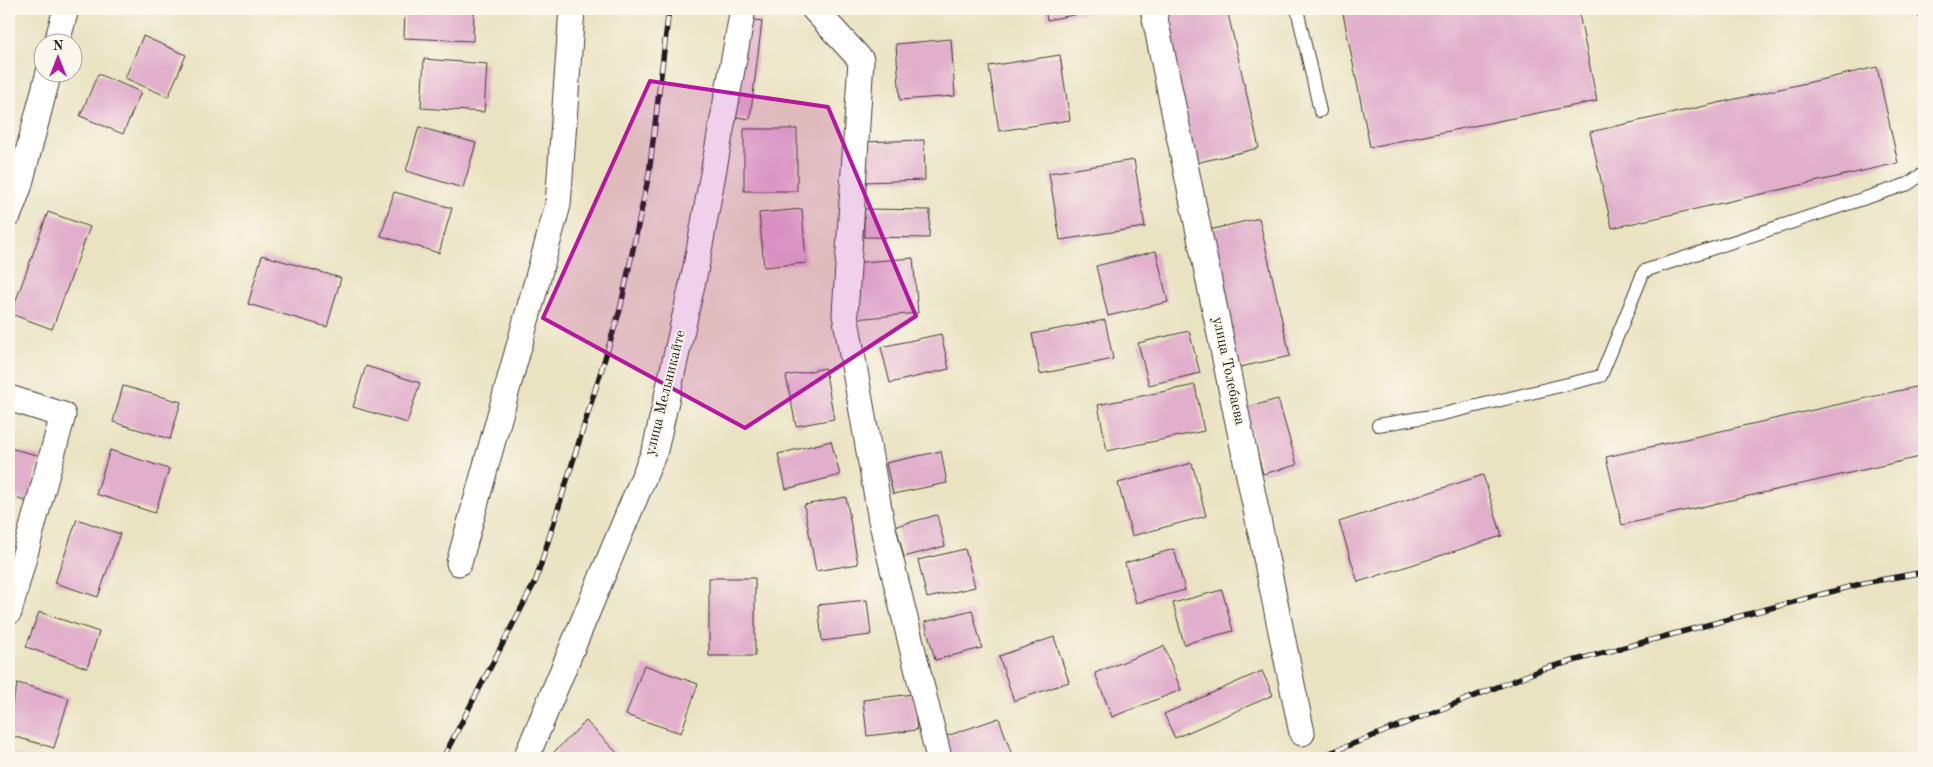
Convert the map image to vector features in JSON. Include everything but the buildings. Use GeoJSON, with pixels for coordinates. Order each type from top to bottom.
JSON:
{"type":"FeatureCollection","features":[{"type":"Feature","properties":{"kind":"street"},"geometry":{"type":"LineString","coordinates":[[60,32],[66,9]]}},
{"type":"Feature","properties":{"kind":"street"},"geometry":{"type":"LineString","coordinates":[[460,563],[558,205],[572,9]]}},
{"type":"Feature","properties":{"kind":"street","name":"улица Мельникайте"},"geometry":{"type":"LineString","coordinates":[[526,758],[654,450],[696,267],[743,9]]}},
{"type":"Feature","properties":{"kind":"street"},"geometry":{"type":"LineString","coordinates":[[814,9],[861,60],[845,314],[882,520],[939,758]]}},
{"type":"Feature","properties":{"kind":"street","name":"улица Толебаева"},"geometry":{"type":"LineString","coordinates":[[1153,9],[1302,734]]}},
{"type":"Feature","properties":{"kind":"street"},"geometry":{"type":"LineString","coordinates":[[9,214],[19,187],[46,82]]}},
{"type":"Feature","properties":{"kind":"street"},"geometry":{"type":"LineString","coordinates":[[9,398],[64,415],[9,612]]}},
{"type":"Feature","properties":{"kind":"lane"},"geometry":{"type":"LineString","coordinates":[[1297,9],[1320,111]]}},
{"type":"Feature","properties":{"kind":"lane"},"geometry":{"type":"LineString","coordinates":[[1923,9],[1924,13]]}},
{"type":"Feature","properties":{"kind":"lane"},"geometry":{"type":"LineString","coordinates":[[1378,425],[1442,414],[1601,376],[1644,271],[1908,184],[1924,173]]}},
{"type":"Feature","properties":{"kind":"highlighted area"},"geometry":{"type":"Polygon","coordinates":[[[650,81],[828,107],[916,316],[745,428],[543,318],[650,81]]]}},
{"type":"Feature","properties":{"kind":"railway"},"geometry":{"type":"LineString","coordinates":[[443,758],[536,580],[620,310],[649,174],[669,9]]}},
{"type":"Feature","properties":{"kind":"railway"},"geometry":{"type":"LineString","coordinates":[[1317,758],[1543,669],[1864,583],[1924,572]]}}]}
